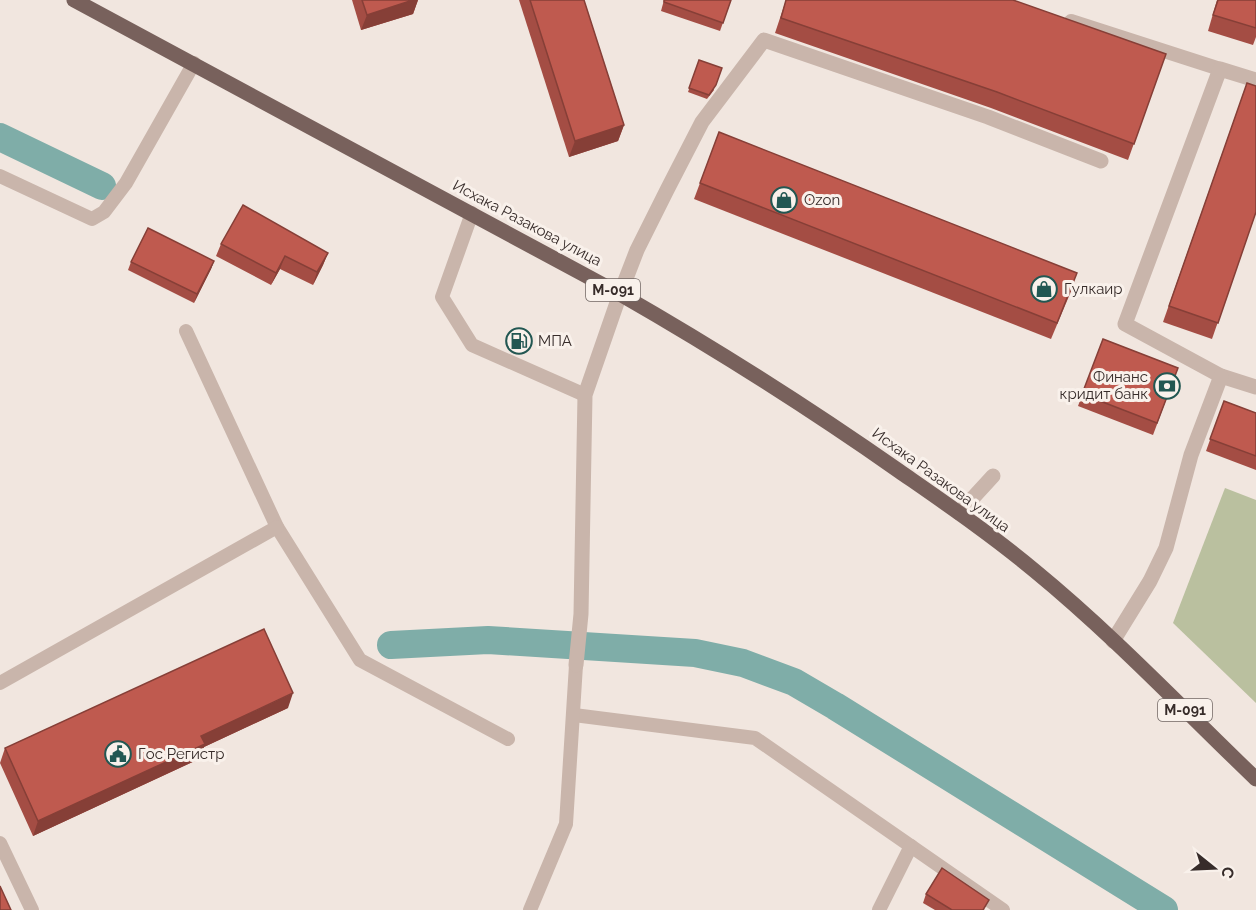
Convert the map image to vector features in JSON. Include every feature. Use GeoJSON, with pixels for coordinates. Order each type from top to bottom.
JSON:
{"type":"FeatureCollection","features":[{"type":"Feature","properties":{"kind":"main road","name":"Исхака Разакова улица"},"geometry":{"type":"LineString","coordinates":[[74,0],[472,213],[682,329],[837,428],[959,513],[1035,571],[1113,641]]}},
{"type":"Feature","properties":{"kind":"main road","name":"М-091"},"geometry":{"type":"LineString","coordinates":[[1113,641],[1256,779]]}},
{"type":"Feature","properties":{"kind":"street"},"geometry":{"type":"LineString","coordinates":[[576,665],[581,614],[585,395],[637,250],[702,122],[764,40],[988,117],[1101,160]]}},
{"type":"Feature","properties":{"kind":"street"},"geometry":{"type":"LineString","coordinates":[[1256,80],[1220,69],[1125,324],[1221,376],[1256,387]]}},
{"type":"Feature","properties":{"kind":"street"},"geometry":{"type":"LineString","coordinates":[[1113,641],[1150,581],[1166,548],[1191,455],[1221,376]]}},
{"type":"Feature","properties":{"kind":"street"},"geometry":{"type":"LineString","coordinates":[[959,513],[993,476]]}},
{"type":"Feature","properties":{"kind":"lane"},"geometry":{"type":"LineString","coordinates":[[1059,17],[1220,69]]}},
{"type":"Feature","properties":{"kind":"lane"},"geometry":{"type":"LineString","coordinates":[[0,176],[92,219],[104,212],[126,183],[194,63]]}},
{"type":"Feature","properties":{"kind":"lane"},"geometry":{"type":"LineString","coordinates":[[472,213],[442,297],[460,326],[472,345],[585,395]]}},
{"type":"Feature","properties":{"kind":"lane"},"geometry":{"type":"LineString","coordinates":[[186,331],[277,527],[360,660],[508,739]]}},
{"type":"Feature","properties":{"kind":"lane"},"geometry":{"type":"LineString","coordinates":[[0,683],[277,527]]}},
{"type":"Feature","properties":{"kind":"lane"},"geometry":{"type":"LineString","coordinates":[[530,910],[566,824],[576,665]]}},
{"type":"Feature","properties":{"kind":"lane"},"geometry":{"type":"LineString","coordinates":[[574,715],[755,738],[1003,910]]}},
{"type":"Feature","properties":{"kind":"lane"},"geometry":{"type":"LineString","coordinates":[[0,843],[32,910]]}},
{"type":"Feature","properties":{"kind":"lane"},"geometry":{"type":"LineString","coordinates":[[879,910],[911,846]]}},
{"type":"Feature","properties":{"kind":"green space"},"geometry":{"type":"Polygon","coordinates":[[[1225,488],[1256,500],[1256,703],[1173,623],[1225,488]]]}},
{"type":"Feature","properties":{"kind":"building"},"geometry":{"type":"Polygon","coordinates":[[[362,0],[413,0],[367,15],[362,0]]]}},
{"type":"Feature","properties":{"kind":"building"},"geometry":{"type":"Polygon","coordinates":[[[530,0],[584,0],[624,125],[575,141],[530,0]]]}},
{"type":"Feature","properties":{"kind":"building"},"geometry":{"type":"Polygon","coordinates":[[[664,0],[731,0],[723,23],[664,2],[664,0]]]}},
{"type":"Feature","properties":{"kind":"building"},"geometry":{"type":"Polygon","coordinates":[[[786,0],[1013,0],[1166,54],[1134,144],[997,92],[781,18],[786,0]]]}},
{"type":"Feature","properties":{"kind":"building"},"geometry":{"type":"Polygon","coordinates":[[[1218,0],[1256,0],[1256,28],[1213,15],[1218,0]]]}},
{"type":"Feature","properties":{"kind":"building"},"geometry":{"type":"Polygon","coordinates":[[[699,60],[722,68],[716,85],[709,95],[689,88],[699,60]]]}},
{"type":"Feature","properties":{"kind":"building"},"geometry":{"type":"Polygon","coordinates":[[[1247,83],[1256,86],[1256,212],[1218,323],[1169,306],[1247,83]]]}},
{"type":"Feature","properties":{"kind":"building"},"geometry":{"type":"Polygon","coordinates":[[[719,132],[1077,273],[1057,323],[700,183],[719,132]]]}},
{"type":"Feature","properties":{"kind":"building"},"geometry":{"type":"Polygon","coordinates":[[[243,205],[328,253],[317,272],[285,256],[276,273],[221,244],[243,205]]]}},
{"type":"Feature","properties":{"kind":"building"},"geometry":{"type":"Polygon","coordinates":[[[148,228],[214,261],[197,294],[131,262],[148,228]]]}},
{"type":"Feature","properties":{"kind":"building"},"geometry":{"type":"Polygon","coordinates":[[[1103,339],[1178,368],[1157,423],[1082,394],[1103,339]]]}},
{"type":"Feature","properties":{"kind":"building"},"geometry":{"type":"Polygon","coordinates":[[[1224,401],[1256,413],[1256,456],[1210,439],[1224,401]]]}},
{"type":"Feature","properties":{"kind":"building"},"geometry":{"type":"Polygon","coordinates":[[[264,629],[293,693],[201,736],[205,744],[38,821],[5,748],[264,629]]]}},
{"type":"Feature","properties":{"kind":"building"},"geometry":{"type":"Polygon","coordinates":[[[942,868],[989,900],[983,910],[952,910],[926,894],[942,868]]]}},
{"type":"Feature","properties":{"kind":"building"},"geometry":{"type":"Polygon","coordinates":[[[0,886],[11,910],[0,910],[0,886]]]}},
{"type":"Feature","properties":{"kind":"waterway"},"geometry":{"type":"LineString","coordinates":[[0,137],[102,186]]}},
{"type":"Feature","properties":{"kind":"waterway"},"geometry":{"type":"LineString","coordinates":[[391,645],[488,640],[695,653],[743,663],[794,682],[835,706],[1164,910]]}},
{"type":"Feature","properties":{"kind":"place","name":"Ozon"},"geometry":{"type":"Point","coordinates":[784,200]}},
{"type":"Feature","properties":{"kind":"place","name":"Гулкаир"},"geometry":{"type":"Point","coordinates":[1044,289]}},
{"type":"Feature","properties":{"kind":"place","name":"МПА"},"geometry":{"type":"Point","coordinates":[519,341]}},
{"type":"Feature","properties":{"kind":"place","name":"Финанс кридит банк"},"geometry":{"type":"Point","coordinates":[1167,386]}},
{"type":"Feature","properties":{"kind":"place","name":"Гос Регистр"},"geometry":{"type":"Point","coordinates":[118,754]}}]}
